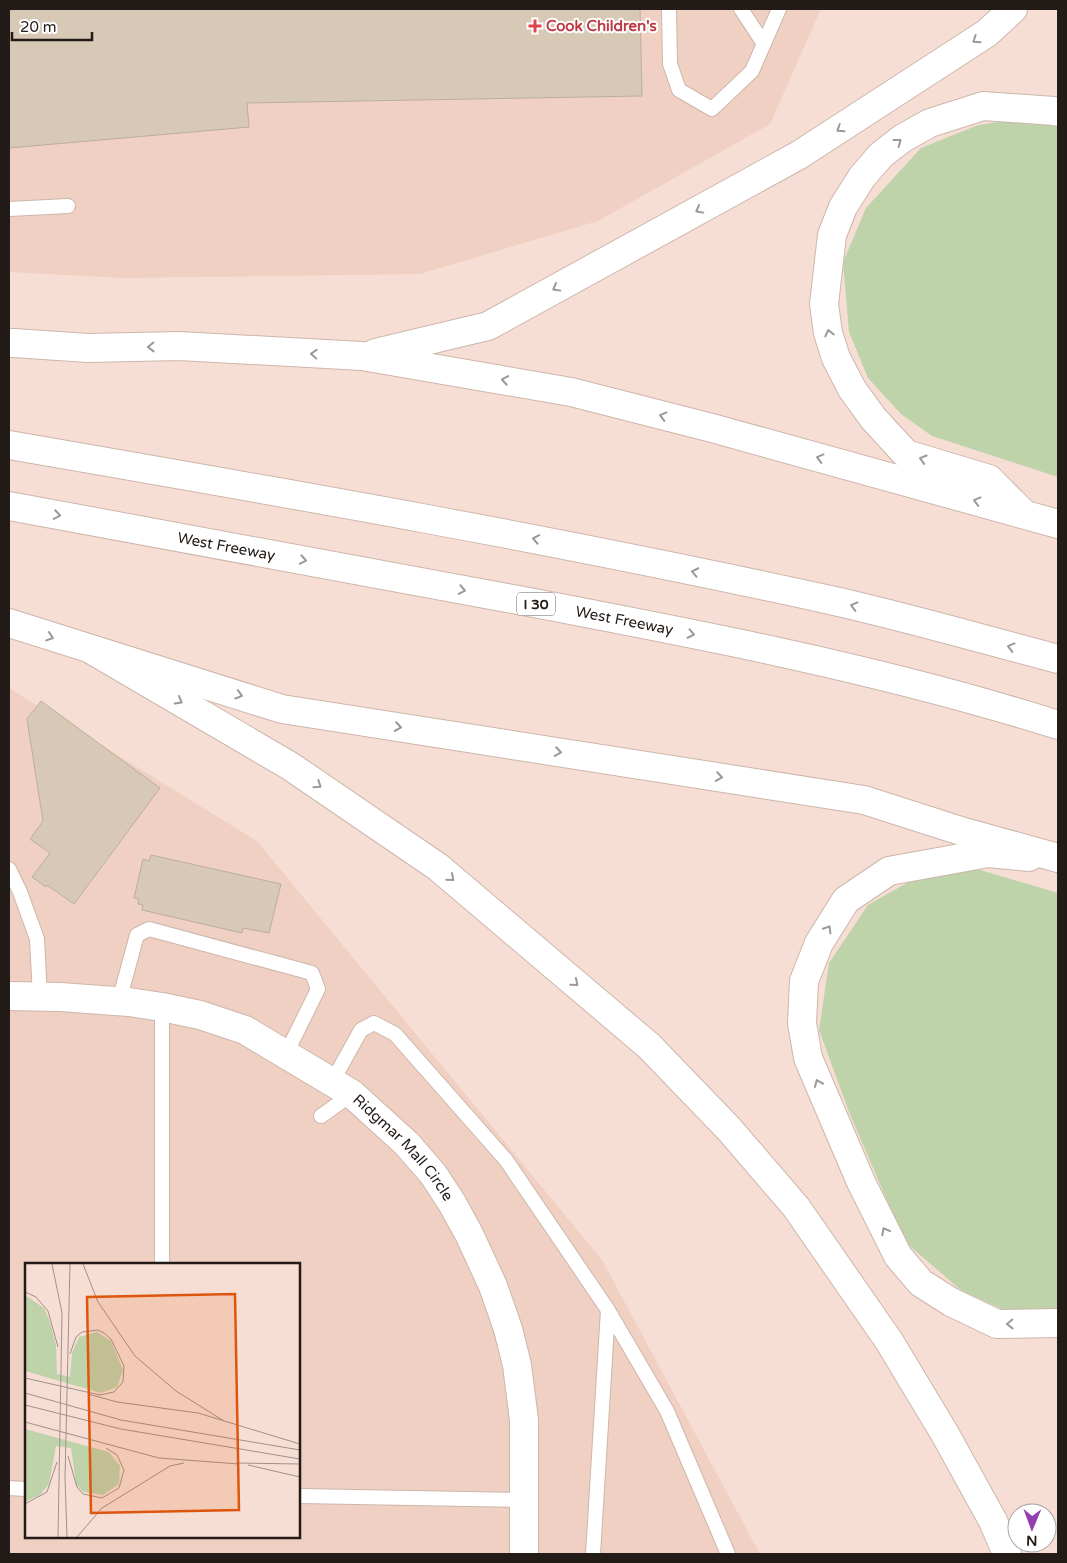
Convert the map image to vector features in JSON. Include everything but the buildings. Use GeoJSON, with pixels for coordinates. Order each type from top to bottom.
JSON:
{"type":"FeatureCollection","features":[{"type":"Feature","properties":{"kind":"main road"},"geometry":{"type":"LineString","coordinates":[[362,356],[488,326],[799,155],[987,33],[1013,9]]}},
{"type":"Feature","properties":{"kind":"main road"},"geometry":{"type":"LineString","coordinates":[[1024,514],[989,479],[906,454],[873,418],[852,390],[836,358],[828,332],[824,304],[832,235],[842,208],[862,177],[881,155],[903,138],[930,123],[983,106],[1058,112]]}},
{"type":"Feature","properties":{"kind":"main road"},"geometry":{"type":"LineString","coordinates":[[12,343],[88,348],[179,346],[362,356],[571,392],[712,428],[1058,524]]}},
{"type":"Feature","properties":{"kind":"main road"},"geometry":{"type":"LineString","coordinates":[[9,445],[334,501],[556,543],[842,603],[1058,660]]}},
{"type":"Feature","properties":{"kind":"main road","name":"West Freeway"},"geometry":{"type":"LineString","coordinates":[[9,506],[650,625],[842,666],[976,700],[1058,726]]}},
{"type":"Feature","properties":{"kind":"main road"},"geometry":{"type":"LineString","coordinates":[[9,623],[282,709],[864,800],[964,832],[1058,859]]}},
{"type":"Feature","properties":{"kind":"main road"},"geometry":{"type":"LineString","coordinates":[[92,650],[290,766],[438,867],[649,1046],[729,1128],[796,1207],[894,1349],[950,1442],[993,1520],[1007,1554]]}},
{"type":"Feature","properties":{"kind":"main road"},"geometry":{"type":"LineString","coordinates":[[1058,859],[988,853],[889,871],[846,900],[819,943],[804,981],[802,1023],[808,1058],[861,1182],[898,1256],[921,1283],[951,1302],[997,1324],[1058,1323]]}},
{"type":"Feature","properties":{"kind":"main road","name":"Ridgmar Mall Circle"},"geometry":{"type":"LineString","coordinates":[[9,996],[119,1001],[162,1007],[200,1015],[245,1030],[342,1088],[407,1144],[433,1174],[465,1226],[493,1286],[508,1329],[521,1384],[525,1434],[524,1554]]}},
{"type":"Feature","properties":{"kind":"lane"},"geometry":{"type":"LineString","coordinates":[[669,9],[670,64],[679,90],[712,109],[752,71],[779,9]]}},
{"type":"Feature","properties":{"kind":"lane"},"geometry":{"type":"LineString","coordinates":[[741,9],[764,44]]}},
{"type":"Feature","properties":{"kind":"lane"},"geometry":{"type":"LineString","coordinates":[[9,209],[68,206]]}},
{"type":"Feature","properties":{"kind":"lane"},"geometry":{"type":"LineString","coordinates":[[9,869],[20,892],[37,939],[40,997]]}},
{"type":"Feature","properties":{"kind":"lane"},"geometry":{"type":"LineString","coordinates":[[119,1001],[137,935],[149,929],[312,973],[318,989],[286,1054]]}},
{"type":"Feature","properties":{"kind":"lane"},"geometry":{"type":"LineString","coordinates":[[162,1007],[162,1263]]}},
{"type":"Feature","properties":{"kind":"lane"},"geometry":{"type":"LineString","coordinates":[[321,1116],[342,1088],[361,1030],[374,1023],[395,1034],[506,1160],[608,1310],[667,1411],[728,1554]]}},
{"type":"Feature","properties":{"kind":"lane"},"geometry":{"type":"LineString","coordinates":[[593,1554],[608,1310]]}},
{"type":"Feature","properties":{"kind":"lane"},"geometry":{"type":"LineString","coordinates":[[9,1488],[25,1489]]}},
{"type":"Feature","properties":{"kind":"lane"},"geometry":{"type":"LineString","coordinates":[[300,1496],[525,1500]]}},
{"type":"Feature","properties":{"kind":"shaded area"},"geometry":{"type":"Polygon","coordinates":[[[9,9],[821,9],[770,124],[598,221],[420,274],[123,278],[9,272],[9,9]]]}},
{"type":"Feature","properties":{"kind":"shaded area"},"geometry":{"type":"Polygon","coordinates":[[[9,688],[257,841],[602,1260],[760,1554],[9,1554],[9,688]]]}},
{"type":"Feature","properties":{"kind":"green space"},"geometry":{"type":"Polygon","coordinates":[[[1026,118],[1058,126],[1058,477],[932,436],[901,414],[868,378],[849,332],[843,262],[866,208],[921,148],[978,125],[1026,118]]]}},
{"type":"Feature","properties":{"kind":"green space"},"geometry":{"type":"Polygon","coordinates":[[[977,869],[1058,893],[1058,1310],[1004,1310],[962,1291],[905,1242],[849,1112],[819,1030],[829,963],[868,905],[921,875],[977,869]]]}},
{"type":"Feature","properties":{"kind":"place","name":"Cook Children's"},"geometry":{"type":"Point","coordinates":[535,26]}}]}
